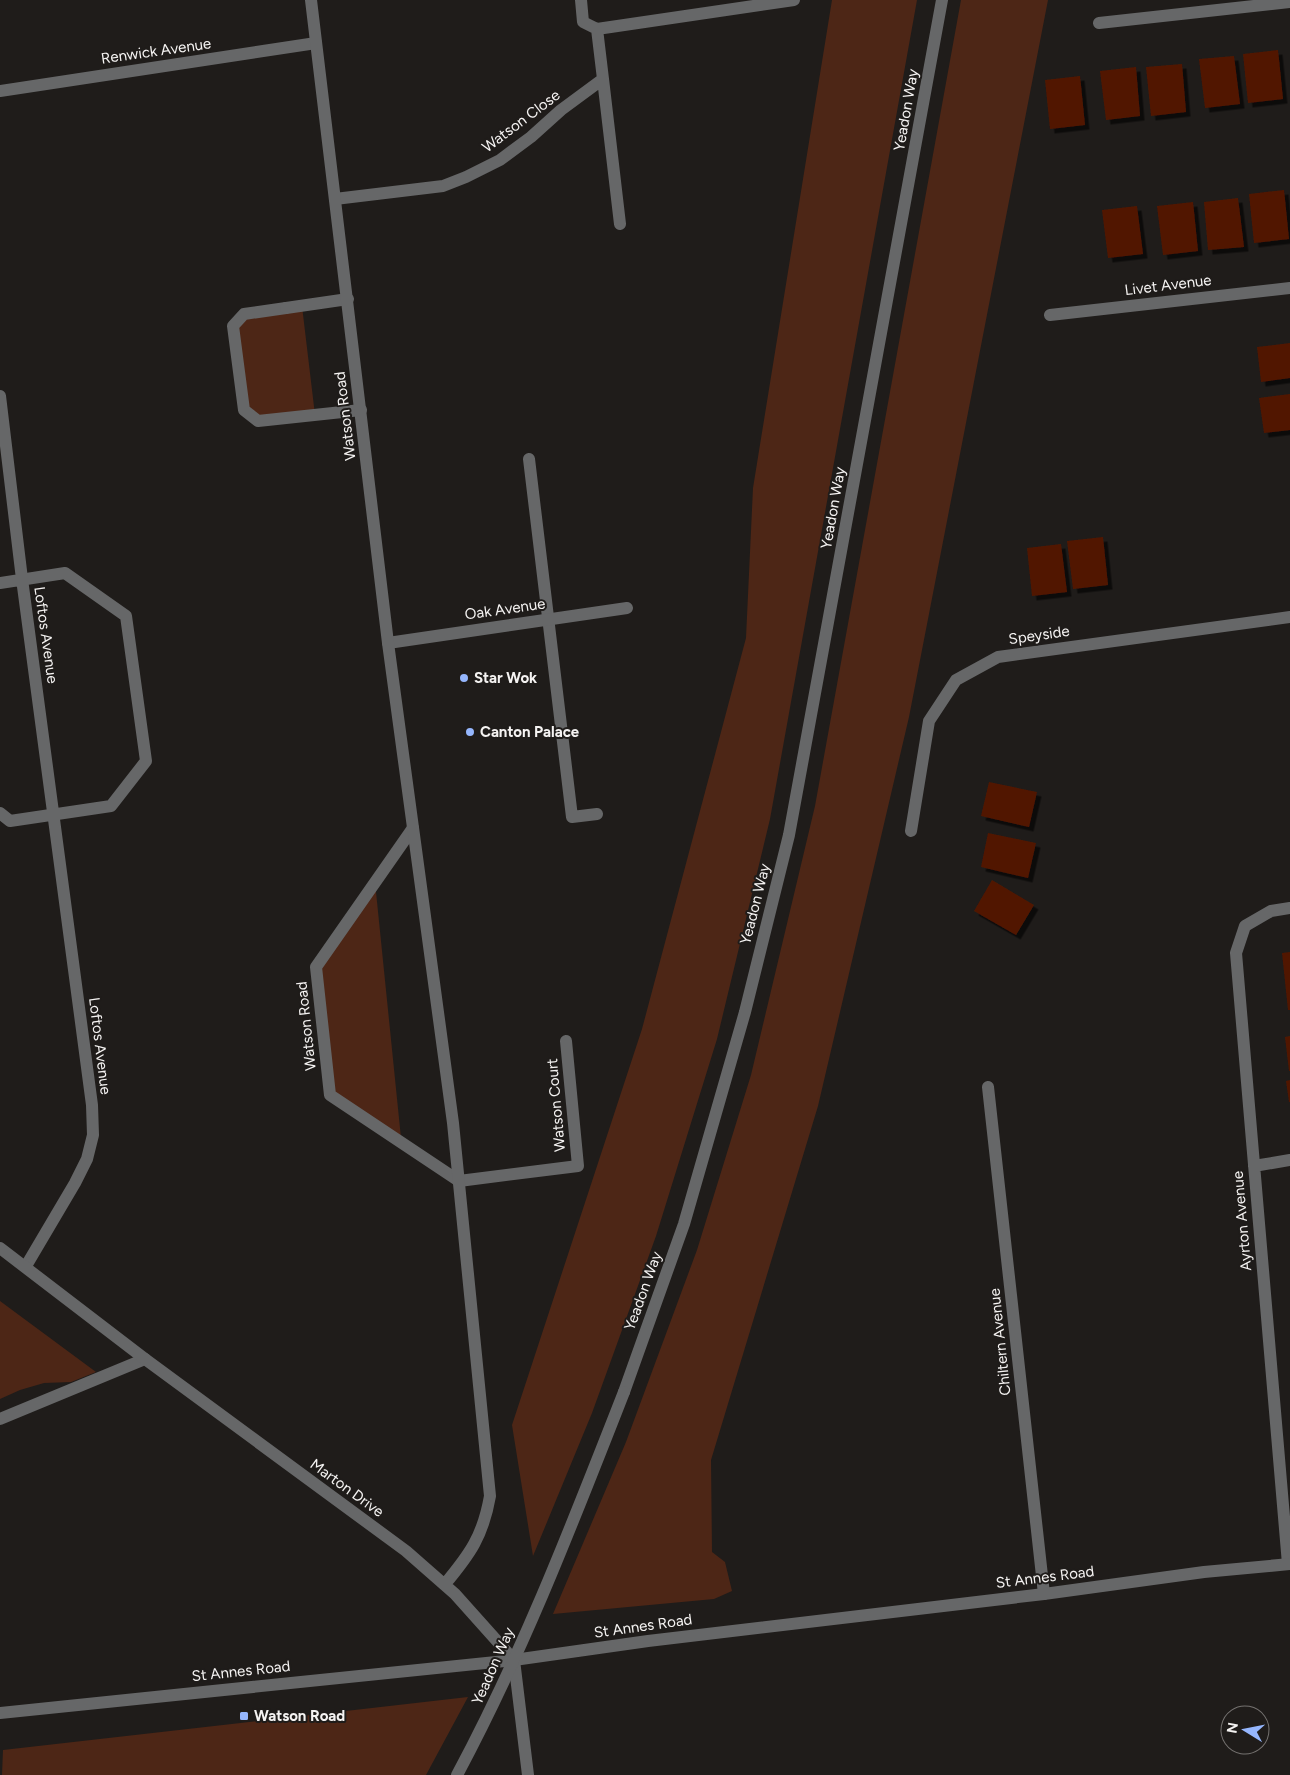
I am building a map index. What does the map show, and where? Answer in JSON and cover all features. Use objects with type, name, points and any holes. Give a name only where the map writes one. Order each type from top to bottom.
[{"type":"street","name":"Watson Road","points":[[311,0],[388,643],[459,1181],[490,1496],[486,1519],[478,1538],[468,1557],[445,1584]]},
{"type":"street","points":[[581,0],[583,22],[597,29],[794,0]]},
{"type":"street","name":"Yeadon Way","points":[[457,1775],[486,1722],[550,1580],[624,1392],[684,1224],[745,1012],[789,835],[942,0]]},
{"type":"street","points":[[1100,23],[1290,2]]},
{"type":"street","points":[[597,29],[620,224]]},
{"type":"street","name":"Renwick Avenue","points":[[0,91],[316,44]]},
{"type":"street","name":"Watson Close","points":[[336,199],[443,186],[466,177],[500,160],[532,137],[562,110],[604,79]]},
{"type":"street","name":"Livet Avenue","points":[[1050,315],[1290,288]]},
{"type":"street","name":"Watson Road","points":[[348,299],[244,314],[233,326],[244,410],[258,421],[361,410]]},
{"type":"street","name":"Loftos Avenue","points":[[0,396],[22,579],[92,1105],[93,1135],[87,1159],[75,1183],[26,1266]]},
{"type":"street","points":[[529,459],[572,817],[597,814]]},
{"type":"street","name":"Loftos Avenue","points":[[0,584],[65,573],[126,616],[146,761],[111,806],[10,821],[0,813]]},
{"type":"street","name":"Oak Avenue","points":[[388,643],[627,608]]},
{"type":"street","name":"Speyside","points":[[911,831],[929,721],[956,680],[998,657],[1290,617]]},
{"type":"street","name":"Watson Road","points":[[413,828],[316,967],[330,1095],[459,1181]]},
{"type":"street","name":"Ayrton Avenue","points":[[1289,1564],[1236,953],[1244,926],[1271,910],[1290,908]]},
{"type":"street","name":"Watson Court","points":[[459,1181],[578,1166],[566,1041]]},
{"type":"street","name":"Chiltern Avenue","points":[[988,1087],[1044,1594]]},
{"type":"street","points":[[1254,1166],[1290,1160]]},
{"type":"street","name":"Marton Drive","points":[[0,1248],[26,1266],[145,1359],[406,1551],[445,1584],[514,1660]]},
{"type":"street","points":[[0,1419],[145,1359]]},
{"type":"street","name":"St Annes Road","points":[[0,1713],[514,1660],[667,1639],[1044,1594],[1204,1572],[1289,1564]]},
{"type":"street","points":[[514,1660],[528,1775]]},
{"type":"shaded area","points":[[832,0],[917,0],[770,819],[717,1039],[656,1236],[592,1413],[533,1556],[512,1425],[642,1029],[746,638],[753,488]]},
{"type":"shaded area","points":[[961,0],[1048,0],[909,717],[818,1106],[711,1460],[712,1552],[725,1562],[732,1591],[714,1599],[553,1614],[626,1442],[697,1250],[751,1075],[815,806]]},
{"type":"shaded area","points":[[302,306],[315,415],[258,421],[244,410],[233,326],[244,314]]},
{"type":"shaded area","points":[[375,882],[401,1138],[330,1095],[316,971]]},
{"type":"shaded area","points":[[0,1301],[96,1372],[71,1382],[44,1383],[20,1390],[0,1399]]},
{"type":"shaded area","points":[[468,1697],[426,1775],[2,1775],[3,1750]]},
{"type":"building","points":[[1278,50],[1283,99],[1248,103],[1243,54]]},
{"type":"building","points":[[1234,56],[1240,104],[1205,108],[1199,59]]},
{"type":"building","points":[[1182,64],[1186,112],[1151,116],[1146,67]]},
{"type":"building","points":[[1136,67],[1140,116],[1106,120],[1100,71]]},
{"type":"building","points":[[1080,76],[1085,125],[1050,129],[1045,80]]},
{"type":"building","points":[[1284,190],[1289,239],[1254,243],[1249,194]]},
{"type":"building","points":[[1238,198],[1244,247],[1208,250],[1204,202]]},
{"type":"building","points":[[1193,202],[1198,251],[1163,255],[1157,206]]},
{"type":"building","points":[[1137,206],[1143,254],[1108,258],[1102,210]]},
{"type":"building","points":[[1290,343],[1290,378],[1261,382],[1257,347]]},
{"type":"building","points":[[1290,394],[1290,430],[1264,433],[1259,398]]},
{"type":"building","points":[[1103,537],[1108,585],[1073,589],[1067,541]]},
{"type":"building","points":[[1061,544],[1067,592],[1032,596],[1027,548]]},
{"type":"building","points":[[989,782],[1037,792],[1029,827],[981,816]]},
{"type":"building","points":[[988,833],[1036,843],[1028,878],[981,867]]},
{"type":"building","points":[[992,880],[1034,905],[1016,935],[974,911]]},
{"type":"building","points":[[1290,952],[1290,1010],[1288,1010],[1282,953]]},
{"type":"building","points":[[1290,1036],[1290,1071],[1289,1071],[1285,1037]]},
{"type":"building","points":[[1290,1080],[1290,1102],[1289,1102],[1286,1081]]},
{"type":"place","name":"Star Wok","points":[[464,678]]},
{"type":"place","name":"Canton Palace","points":[[470,732]]},
{"type":"place","name":"Watson Road","points":[[244,1716]]}]
